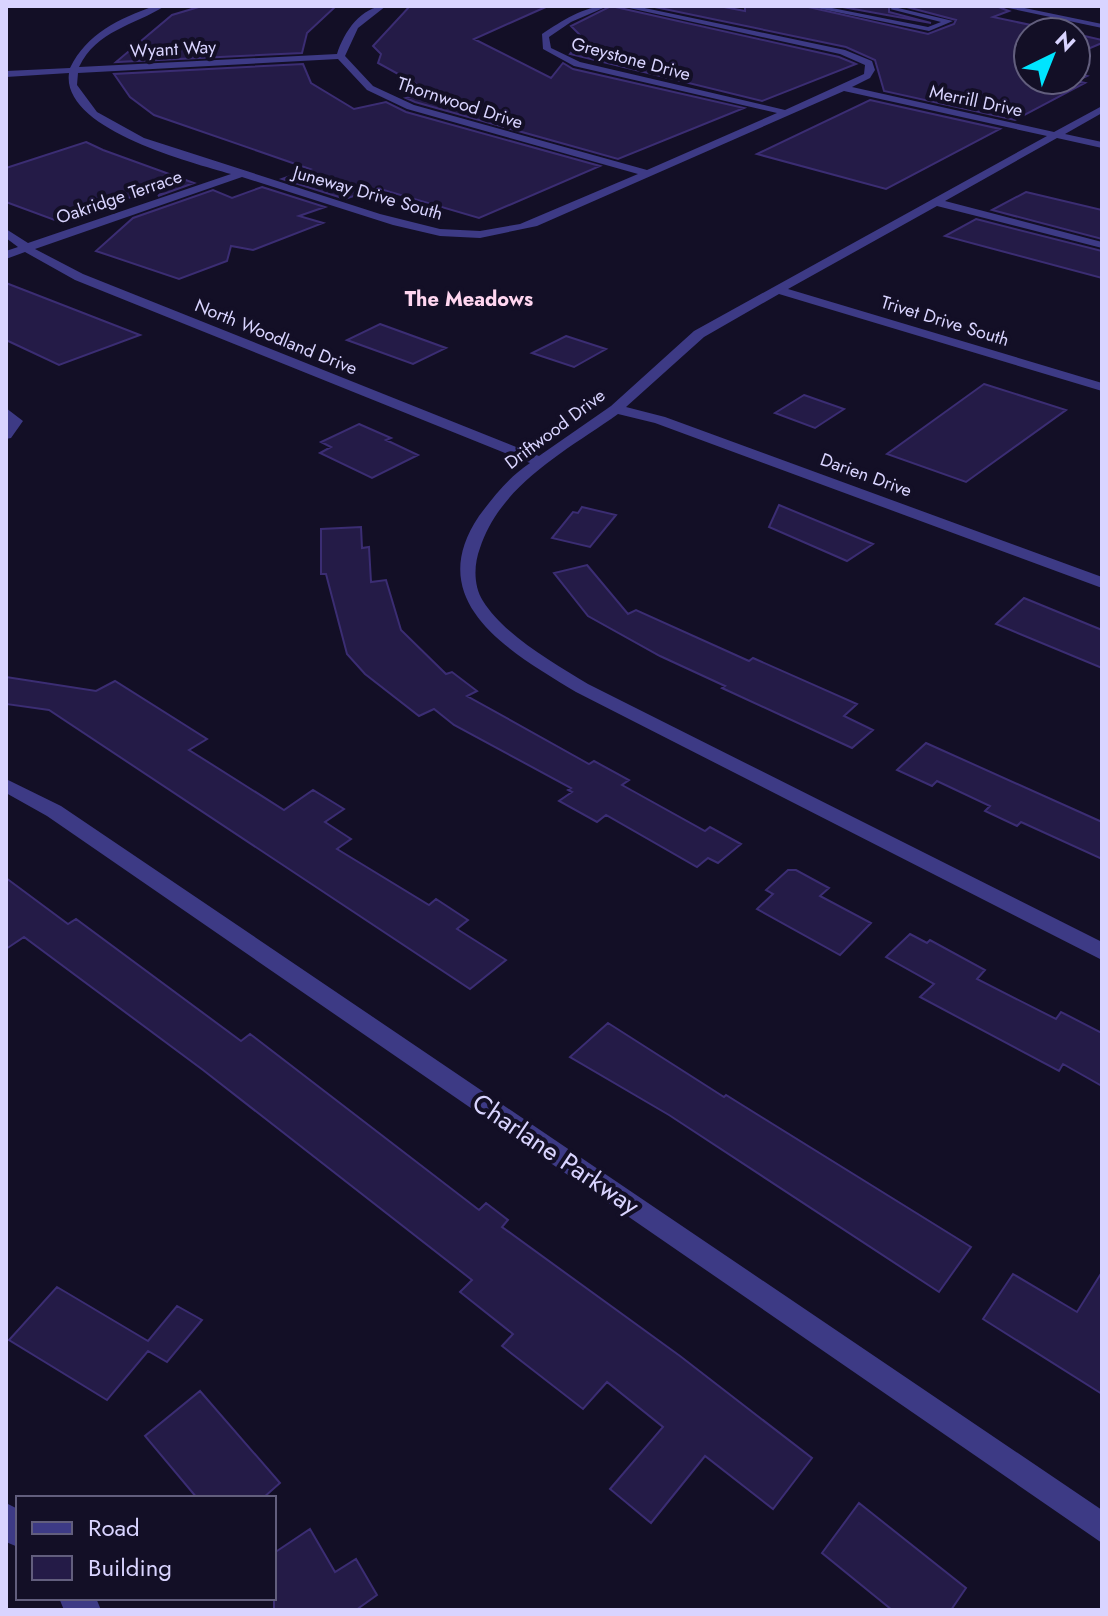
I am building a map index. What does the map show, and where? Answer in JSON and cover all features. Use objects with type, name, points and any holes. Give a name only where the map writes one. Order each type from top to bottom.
[{"type":"street","points":[[72,70],[77,58],[103,33],[161,6]]},
{"type":"street","points":[[341,56],[346,36],[354,24],[382,6]]},
{"type":"street","name":"Greystone Drive","points":[[604,6],[554,27],[545,36],[547,49],[577,64],[787,113]]},
{"type":"street","name":"Juneway Drive South","points":[[72,70],[72,85],[83,104],[97,117],[149,142],[411,225],[462,235],[508,232],[533,224],[867,76],[869,63],[808,44],[624,6]]},
{"type":"street","points":[[1003,6],[1102,26]]},
{"type":"street","name":"Wyant Way","points":[[6,74],[341,56]]},
{"type":"street","name":"Thornwood Drive","points":[[341,56],[361,82],[409,107],[650,174]]},
{"type":"street","name":"Merrill Drive","points":[[843,88],[1102,145]]},
{"type":"street","name":"Driftwood Drive","points":[[1102,109],[699,334],[616,409],[541,462],[501,496],[478,530],[466,565],[472,598],[485,616],[536,660],[582,688],[1102,952]]},
{"type":"street","name":"Oakridge Terrace","points":[[6,255],[243,173]]},
{"type":"street","points":[[935,202],[1102,245]]},
{"type":"street","name":"North Woodland Drive","points":[[6,232],[27,248],[79,277],[541,462]]},
{"type":"street","name":"Trivet Drive South","points":[[777,290],[1102,387]]},
{"type":"street","name":"Darien Drive","points":[[616,409],[660,420],[1102,583]]},
{"type":"street","points":[[6,412],[16,421],[6,435]]},
{"type":"street","name":"Charlane Parkway","points":[[6,785],[54,811],[1102,1528]]},
{"type":"lane","points":[[811,6],[871,18],[929,29],[949,21],[898,8],[871,18]]},
{"type":"building","points":[[202,6],[336,6],[307,33],[302,53],[116,62],[172,15]]},
{"type":"building","points":[[410,6],[548,6],[474,39],[551,78],[563,63],[573,69],[744,108],[618,159],[415,102],[406,98],[431,92],[378,63],[381,54],[373,46]]},
{"type":"building","points":[[611,6],[839,57],[856,64],[762,101],[570,54],[583,38],[571,26]]},
{"type":"building","points":[[650,6],[719,6],[745,11],[745,6],[804,6],[928,34],[954,24],[956,20],[903,6],[996,6],[1009,11],[993,17],[1012,21],[1012,96],[1060,96],[1015,120],[884,91],[875,60],[846,47]]},
{"type":"building","points":[[837,6],[889,6],[889,12],[931,23]]},
{"type":"building","points":[[1092,38],[1102,40],[1102,43],[1092,47]]},
{"type":"building","points":[[303,64],[311,83],[354,109],[386,102],[406,112],[600,166],[479,218],[377,188],[345,199],[282,179],[310,169],[154,115],[130,97],[114,74]]},
{"type":"building","points":[[870,100],[1000,129],[886,189],[757,154]]},
{"type":"building","points":[[86,142],[194,183],[158,196],[174,182],[60,222],[6,202],[6,168]]},
{"type":"building","points":[[262,187],[325,207],[299,216],[323,223],[253,250],[231,246],[227,261],[179,279],[96,251],[133,218],[213,190],[232,198]]},
{"type":"building","points":[[1026,192],[1102,210],[1102,239],[992,210]]},
{"type":"building","points":[[976,219],[1102,251],[1102,278],[945,236]]},
{"type":"building","points":[[6,283],[140,335],[59,365],[6,340]]},
{"type":"building","points":[[380,324],[446,348],[413,364],[347,340]]},
{"type":"building","points":[[566,336],[606,349],[574,367],[532,353]]},
{"type":"building","points":[[984,384],[1066,410],[966,482],[887,454]]},
{"type":"building","points":[[804,395],[844,409],[815,428],[775,413]]},
{"type":"building","points":[[359,424],[391,438],[386,440],[418,455],[372,478],[320,453],[331,447],[321,442]]},
{"type":"building","points":[[779,505],[873,544],[847,561],[769,527]]},
{"type":"building","points":[[582,507],[616,515],[590,547],[552,538],[573,512],[578,513]]},
{"type":"building","points":[[361,527],[362,548],[369,547],[371,582],[386,580],[401,630],[446,674],[452,672],[477,691],[467,696],[589,764],[594,761],[629,780],[622,785],[705,831],[710,827],[741,844],[718,863],[708,858],[697,867],[606,815],[597,822],[559,801],[572,792],[568,790],[571,788],[454,725],[434,709],[419,716],[365,674],[347,654],[326,574],[321,574],[321,529]]},
{"type":"building","points":[[587,565],[628,614],[636,610],[749,661],[753,658],[857,704],[844,716],[873,730],[852,748],[722,688],[725,686],[660,656],[588,616],[554,573]]},
{"type":"building","points":[[1024,598],[1102,630],[1102,668],[996,624]]},
{"type":"building","points":[[6,677],[96,691],[115,681],[207,739],[189,750],[284,810],[313,790],[344,809],[325,822],[351,839],[337,849],[429,905],[436,899],[468,920],[457,929],[506,960],[470,989],[49,710],[6,704]]},
{"type":"building","points":[[926,743],[1102,822],[1102,859],[1021,822],[1017,826],[985,811],[990,806],[937,781],[932,786],[897,770]]},
{"type":"building","points":[[788,870],[796,870],[829,888],[820,896],[871,923],[840,955],[757,909],[773,894],[766,890]]},
{"type":"building","points":[[6,878],[68,924],[76,919],[241,1041],[250,1034],[479,1210],[486,1203],[508,1220],[502,1227],[680,1356],[812,1458],[773,1509],[705,1456],[651,1523],[610,1489],[663,1427],[607,1382],[583,1409],[502,1346],[513,1334],[460,1292],[472,1280],[203,1070],[24,937],[6,949]]},
{"type":"building","points":[[910,934],[927,943],[930,940],[985,970],[977,979],[1056,1019],[1061,1012],[1102,1033],[1102,1086],[1063,1064],[1059,1071],[920,997],[934,984],[886,957]]},
{"type":"building","points":[[608,1023],[971,1247],[939,1292],[669,1115],[570,1057]]},
{"type":"building","points":[[1102,1272],[1102,1394],[983,1319],[1013,1274],[1077,1312]]},
{"type":"building","points":[[57,1287],[148,1341],[177,1306],[202,1320],[167,1362],[148,1351],[107,1400],[9,1340]]},
{"type":"building","points":[[200,1391],[280,1483],[265,1496],[195,1496],[145,1436]]},
{"type":"building","points":[[859,1503],[966,1588],[951,1610],[892,1610],[822,1553]]},
{"type":"building","points":[[310,1529],[335,1572],[356,1559],[377,1595],[356,1610],[274,1610],[276,1552]]},
{"type":"district","name":"The Meadows","points":[[469,299]]}]
